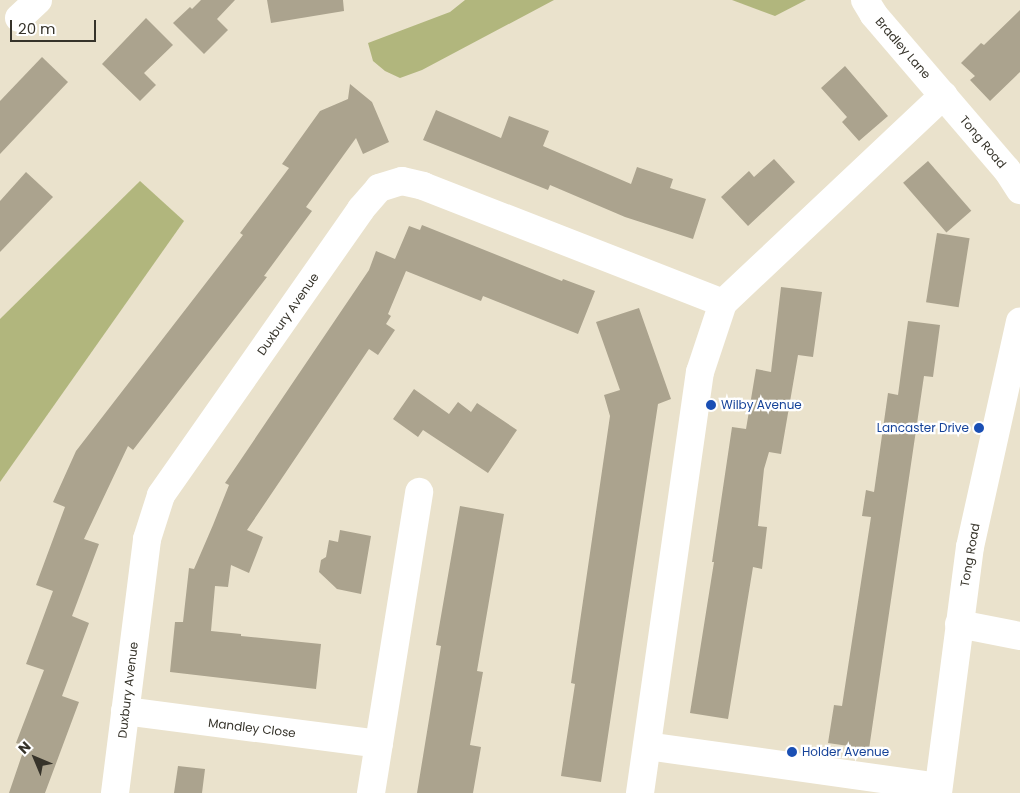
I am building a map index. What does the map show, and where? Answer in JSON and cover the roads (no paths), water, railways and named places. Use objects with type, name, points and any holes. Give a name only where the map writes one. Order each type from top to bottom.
[{"type":"street","name":"Bradley Lane","points":[[864,0],[874,15],[944,95]]},
{"type":"street","name":"Tong Road","points":[[944,95],[1007,170],[1020,190]]},
{"type":"street","points":[[640,793],[700,372],[723,303],[944,95]]},
{"type":"street","name":"Duxbury Avenue","points":[[115,793],[147,539],[162,495],[370,196],[379,188],[402,181],[423,186],[723,303]]},
{"type":"street","name":"Tong Road","points":[[938,790],[970,548],[1020,321]]},
{"type":"street","points":[[371,793],[419,492]]},
{"type":"street","points":[[959,624],[1020,636]]},
{"type":"street","name":"Mandley Close","points":[[125,711],[379,744]]},
{"type":"street","points":[[646,746],[938,790]]},
{"type":"place","name":"Wilby Avenue","points":[[711,405]]},
{"type":"place","name":"Lancaster Drive","points":[[979,428]]},
{"type":"place","name":"Holder Avenue","points":[[792,752]]}]
